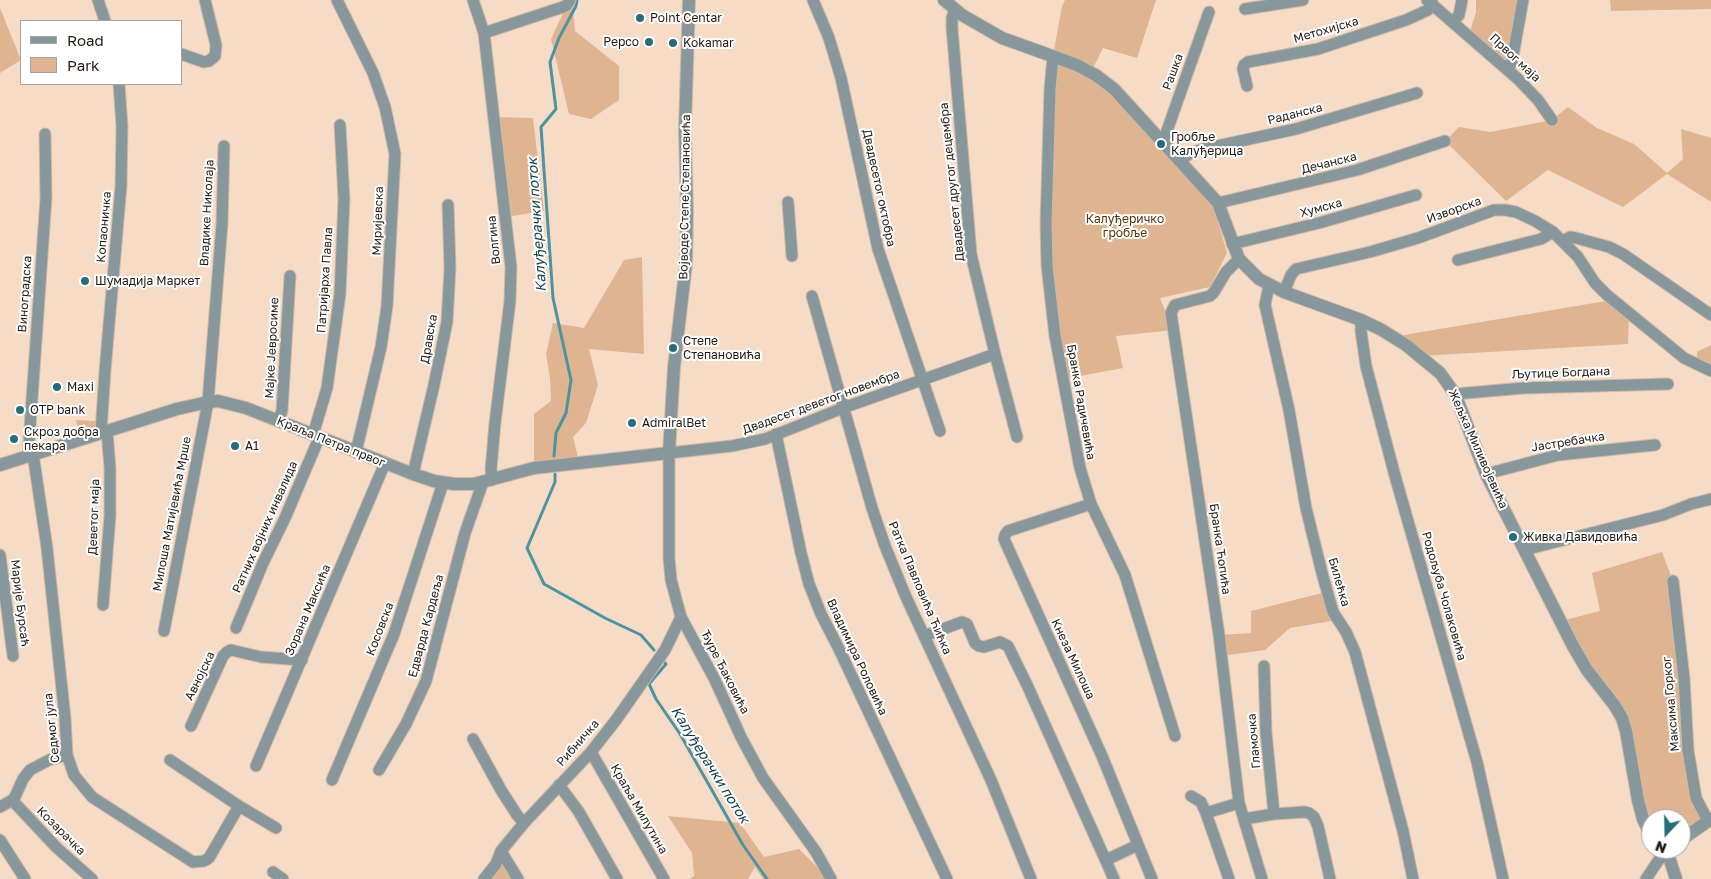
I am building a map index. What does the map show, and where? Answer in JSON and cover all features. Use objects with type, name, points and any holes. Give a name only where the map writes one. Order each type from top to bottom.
[{"type":"street","points":[[98,0],[105,20]]},
{"type":"street","points":[[182,54],[204,62],[209,61],[215,56],[216,45],[205,0]]},
{"type":"street","name":"Миријевска","points":[[337,0],[373,73],[385,106],[395,154],[387,306],[381,347],[356,452]]},
{"type":"street","name":"Волгина","points":[[473,0],[484,33],[492,117],[506,217],[511,280],[509,320],[495,423],[491,470],[488,481]]},
{"type":"street","points":[[484,33],[563,7],[570,0]]},
{"type":"street","name":"Војводе Степе Степановића","points":[[669,453],[674,367],[686,264],[685,129],[689,0]]},
{"type":"street","name":"Двадесетог октобра","points":[[813,0],[829,38],[841,78],[878,250],[922,381]]},
{"type":"street","name":"Жељка Миливојевића","points":[[944,0],[955,10],[1002,38],[1077,65],[1106,82],[1123,98],[1218,203],[1239,259],[1251,272],[1269,285],[1284,292],[1361,320],[1380,329],[1426,360],[1440,373],[1455,394],[1486,474],[1573,646],[1587,670],[1622,718],[1641,811]]},
{"type":"street","points":[[1245,9],[1303,0]]},
{"type":"street","points":[[1454,22],[1459,15],[1462,0]]},
{"type":"street","points":[[1508,70],[1511,65],[1516,42],[1523,0]]},
{"type":"street","name":"Првог маја","points":[[1430,2],[1529,89],[1552,120]]},
{"type":"street","name":"Метохијска","points":[[1247,86],[1243,68],[1248,62],[1318,49],[1406,20],[1428,10],[1430,2]]},
{"type":"street","name":"Двадесет другог децембра","points":[[955,10],[952,18],[952,28],[968,230],[995,354],[1017,437]]},
{"type":"street","name":"Рашка","points":[[1163,142],[1209,12]]},
{"type":"street","name":"Бранка Радичевића","points":[[1053,56],[1049,97],[1046,222],[1047,266],[1055,336],[1080,468],[1091,504],[1124,575],[1174,736]]},
{"type":"street","name":"Копаоничка","points":[[104,431],[105,371],[121,186],[122,126],[119,85]]},
{"type":"street","name":"Раданска","points":[[1179,161],[1191,153],[1203,149],[1296,129],[1417,93]]},
{"type":"street","name":"Патријарха Павла","points":[[316,437],[318,420],[328,380],[340,285],[344,198],[340,125]]},
{"type":"street","name":"Виноградска","points":[[30,455],[46,198],[45,134]]},
{"type":"street","name":"Дечанска","points":[[1218,203],[1357,170],[1445,141]]},
{"type":"street","name":"Владике Николаја","points":[[208,402],[222,224],[224,146]]},
{"type":"street","name":"Хумска","points":[[1232,244],[1319,223],[1416,195]]},
{"type":"street","points":[[788,202],[792,256]]},
{"type":"street","name":"Дравска","points":[[412,474],[447,322],[450,268],[448,205]]},
{"type":"street","name":"Изворска","points":[[1284,292],[1291,275],[1296,269],[1370,252],[1418,238],[1494,210],[1516,212],[1536,221],[1553,232],[1578,257],[1595,283],[1607,296],[1684,358],[1711,371]]},
{"type":"street","points":[[1458,260],[1541,239],[1553,232]]},
{"type":"street","points":[[1562,241],[1570,237],[1609,247],[1711,315]]},
{"type":"street","name":"Бранка Ћопића","points":[[1239,259],[1226,272],[1210,296],[1175,304],[1171,313],[1219,635],[1239,803],[1262,879]]},
{"type":"street","name":"Мајке Јевросиме","points":[[278,421],[282,411],[290,276]]},
{"type":"street","name":"Билећка","points":[[1269,285],[1266,305],[1289,410],[1306,508],[1333,612],[1346,632],[1355,652],[1403,831],[1413,879]]},
{"type":"street","name":"Ратка Павловића Ћићка","points":[[812,296],[872,508],[885,546],[924,636],[991,780],[1031,879]]},
{"type":"street","name":"Родољуба Чолаковића","points":[[1361,320],[1366,366],[1400,495],[1477,762],[1503,879]]},
{"type":"street","name":"Двадесет деветог новембра","points":[[669,453],[744,444],[995,354]]},
{"type":"street","points":[[922,381],[940,431]]},
{"type":"street","name":"Љутице Богдана","points":[[1455,394],[1524,388],[1668,384]]},
{"type":"street","name":"Краља Петра првог","points":[[0,465],[104,431],[208,402],[218,401],[232,404],[278,421],[412,474],[443,483],[464,485],[488,481],[515,472],[539,467],[669,453]]},
{"type":"street","name":"Милоша Матијевића Мрше","points":[[164,631],[208,402]]},
{"type":"street","name":"Деветог маја","points":[[103,605],[110,516],[110,468],[104,431]]},
{"type":"street","name":"Владимира Роловића","points":[[776,434],[809,584],[821,614],[947,879]]},
{"type":"street","name":"Ратних војних инвалида","points":[[236,628],[285,518],[316,437]]},
{"type":"street","name":"Јастребачка","points":[[1486,474],[1558,455],[1655,445]]},
{"type":"street","name":"Ђуре Ђаковића","points":[[669,453],[671,580],[681,617],[716,680],[741,737],[763,778],[816,852],[831,879]]},
{"type":"street","name":"Седмог јула","points":[[30,455],[48,548],[67,755],[74,775],[92,797],[193,862],[204,861],[209,858],[239,806]]},
{"type":"street","name":"Зорана Максића","points":[[256,766],[385,464]]},
{"type":"street","name":"Едварда Кардеља","points":[[379,770],[406,724],[426,681],[465,533],[488,481]]},
{"type":"street","name":"Косовска","points":[[332,780],[394,634],[443,483]]},
{"type":"street","points":[[1524,550],[1663,515],[1691,504],[1711,499]]},
{"type":"street","name":"Кнеза Милоша","points":[[1091,504],[1008,531],[1004,539],[1102,756],[1152,879]]},
{"type":"street","name":"Марије Бурсаћ","points":[[0,555],[13,656]]},
{"type":"street","name":"Максима Горког","points":[[1673,581],[1684,678],[1691,768],[1696,798],[1709,820]]},
{"type":"street","name":"Рибничка","points":[[484,879],[496,864],[502,851],[524,823],[591,752],[622,712],[665,650],[681,617]]},
{"type":"street","points":[[924,636],[959,622],[965,622],[979,646],[984,647],[1000,642],[1006,644],[1028,687],[1114,879]]},
{"type":"street","name":"Авнојска","points":[[191,726],[223,656],[227,652],[231,650],[261,657],[302,660]]},
{"type":"street","name":"Гламочка","points":[[1264,666],[1266,732],[1274,814]]},
{"type":"street","points":[[473,738],[501,790],[524,823]]},
{"type":"street","name":"Краља Милутина","points":[[591,752],[664,879]]},
{"type":"street","points":[[0,807],[16,796],[23,778],[30,770],[49,760],[67,755]]},
{"type":"street","points":[[170,760],[276,828]]},
{"type":"street","points":[[559,785],[579,812],[617,879]]},
{"type":"street","points":[[1191,796],[1200,802],[1206,813],[1228,879]]},
{"type":"street","name":"Козарачка","points":[[12,800],[56,847],[92,879]]},
{"type":"street","points":[[1206,813],[1239,803]]},
{"type":"street","points":[[1244,819],[1304,812],[1314,817],[1318,826],[1330,879]]},
{"type":"street","points":[[1691,833],[1709,820]]},
{"type":"street","points":[[0,840],[25,879]]},
{"type":"street","points":[[1106,860],[1138,845]]},
{"type":"street","points":[[502,851],[518,879]]},
{"type":"street","points":[[1646,879],[1659,859]]},
{"type":"street","points":[[1670,859],[1676,879]]},
{"type":"green space","points":[[572,0],[575,31],[619,66],[619,100],[591,119],[569,114],[551,39],[567,5]]},
{"type":"green space","points":[[1065,0],[1156,0],[1137,58],[1103,48],[1091,72],[1053,56],[1062,6]]},
{"type":"green space","points":[[1476,0],[1523,0],[1508,70],[1469,35],[1476,12]]},
{"type":"green space","points":[[1610,0],[1711,0],[1711,9],[1611,11]]},
{"type":"green space","points":[[0,8],[20,61],[0,73]]},
{"type":"green space","name":"Калуђеричко гробље","points":[[1055,64],[1085,73],[1117,96],[1214,208],[1227,253],[1210,287],[1160,298],[1173,330],[1116,336],[1123,368],[1064,379],[1049,289]]},
{"type":"green space","points":[[1568,107],[1597,128],[1634,144],[1667,173],[1683,159],[1681,129],[1711,138],[1711,202],[1667,174],[1623,207],[1548,170],[1506,201],[1445,141],[1459,127],[1490,132],[1552,120]]},
{"type":"green space","points":[[493,117],[533,118],[544,211],[506,217]]},
{"type":"green space","points":[[642,257],[644,354],[589,349],[598,385],[586,423],[573,437],[579,462],[534,468],[534,414],[551,401],[546,354],[553,323],[584,328],[624,260]]},
{"type":"green space","points":[[1612,300],[1629,314],[1628,344],[1420,356],[1392,337]]},
{"type":"green space","points":[[1711,345],[1711,371],[1697,365],[1697,352]]},
{"type":"green space","points":[[76,420],[96,421],[96,428],[79,433]]},
{"type":"green space","points":[[1662,552],[1673,581],[1693,786],[1708,821],[1691,834],[1691,809],[1645,809],[1627,731],[1561,621],[1600,611],[1592,573]]},
{"type":"green space","points":[[1326,592],[1337,620],[1290,628],[1265,650],[1221,656],[1219,635],[1251,633],[1251,611]]},
{"type":"green space","points":[[668,816],[740,823],[764,857],[799,849],[829,879],[763,879],[755,867],[748,879],[689,879],[694,876],[692,853]]},
{"type":"green space","points":[[501,851],[518,879],[484,879]]},
{"type":"waterway","name":"Калуђерачки поток","points":[[554,456],[556,433],[566,413],[571,380],[553,298],[541,127],[556,109],[550,62],[577,0]]},
{"type":"waterway","name":"Калуђерачки поток","points":[[555,474],[555,482],[527,548],[544,584],[605,618],[641,635],[654,650]]},
{"type":"waterway","name":"Калуђерачки поток","points":[[664,662],[666,664],[649,684],[656,699],[680,734],[743,845],[767,879]]},
{"type":"place","name":"Point Centar","points":[[640,18]]},
{"type":"place","name":"Pepco","points":[[649,42]]},
{"type":"place","name":"Kokamar","points":[[673,43]]},
{"type":"place","name":"Гробље Калуђерица","points":[[1161,144]]},
{"type":"place","name":"Шумадија Маркет","points":[[85,281]]},
{"type":"place","name":"Степе Степановића","points":[[673,348]]},
{"type":"place","name":"Maxi","points":[[57,387]]},
{"type":"place","name":"OTP bank","points":[[20,410]]},
{"type":"place","name":"AdmiralBet","points":[[632,423]]},
{"type":"place","name":"Скроз добра пекара","points":[[14,439]]},
{"type":"place","name":"A1","points":[[235,446]]},
{"type":"place","name":"Живка Давидовића","points":[[1513,537]]}]
